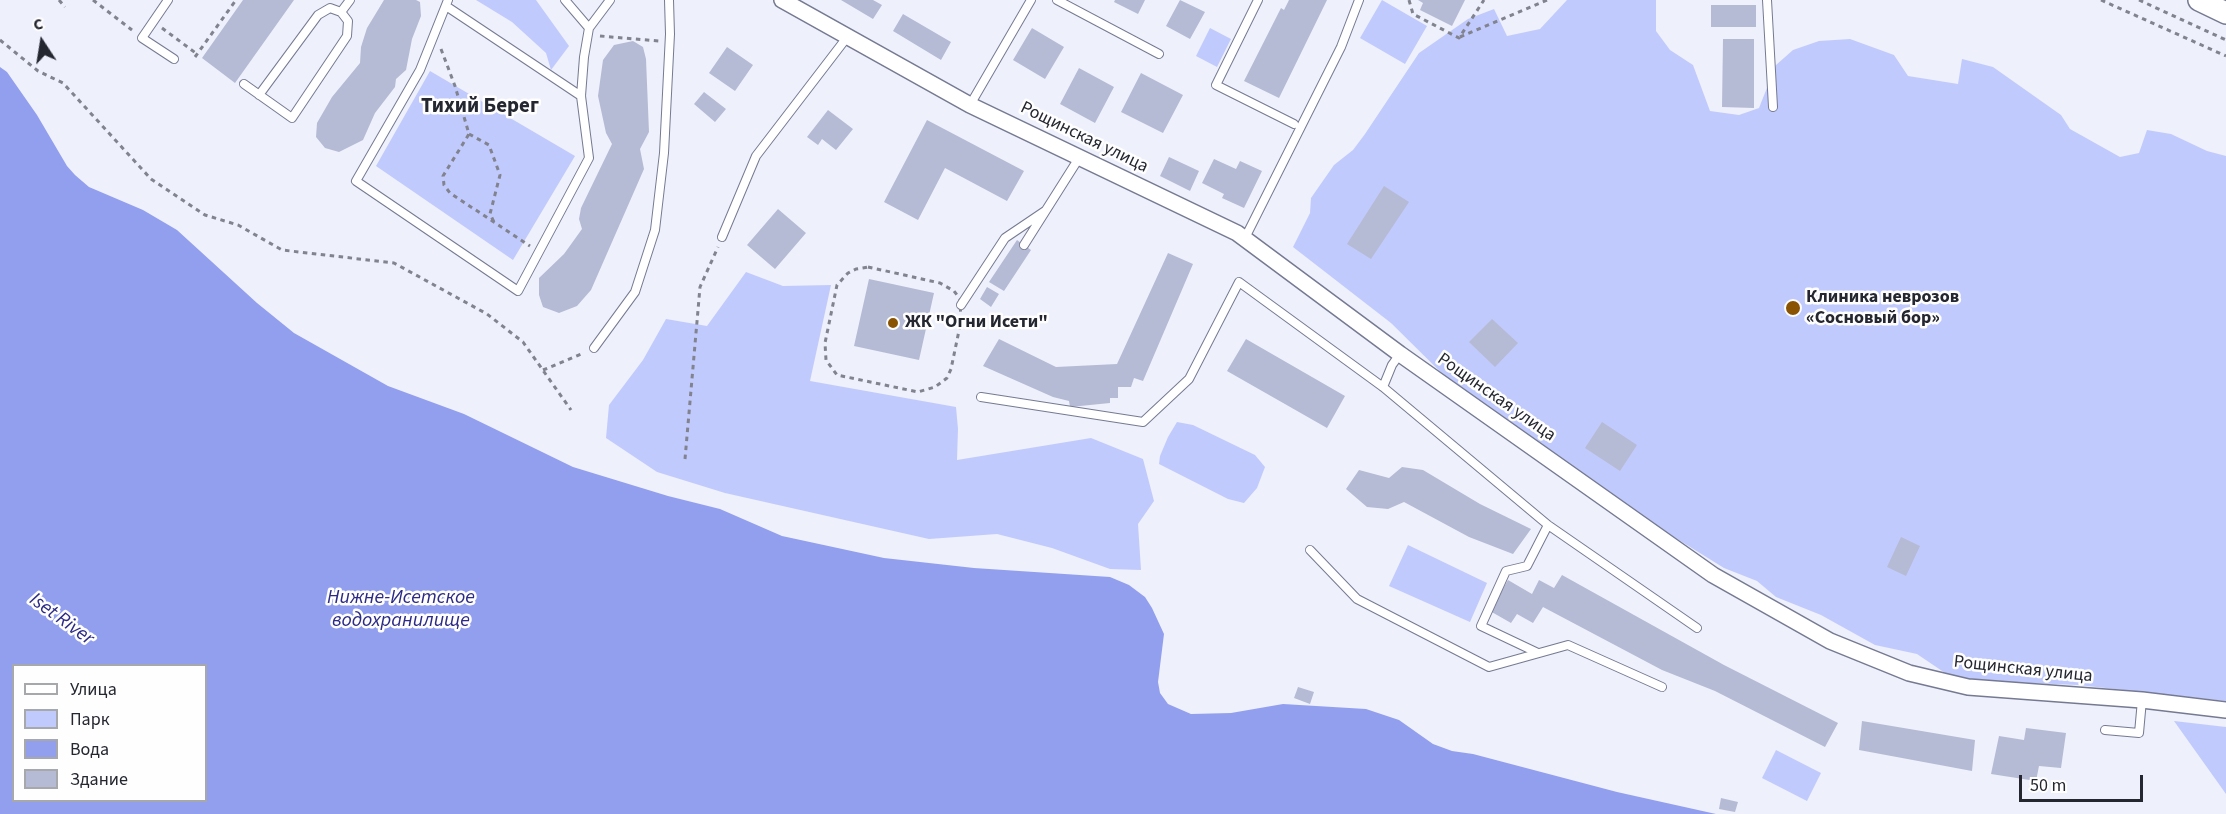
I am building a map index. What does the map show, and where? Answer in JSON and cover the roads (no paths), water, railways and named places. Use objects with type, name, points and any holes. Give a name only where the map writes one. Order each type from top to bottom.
[{"type":"street","name":"Рощинская улица","points":[[782,0],[970,105],[1245,238],[1400,354],[1713,575],[1830,641],[1909,673],[1968,687],[2142,700],[2226,710]]},
{"type":"street","points":[[2199,0],[2226,13]]},
{"type":"lane","points":[[168,0],[142,38],[174,60]]},
{"type":"lane","points":[[340,12],[350,0]]},
{"type":"lane","points":[[565,0],[589,31]]},
{"type":"lane","points":[[581,96],[447,3],[420,70],[356,181],[518,291],[589,158],[581,96],[584,57],[589,31],[610,0]]},
{"type":"lane","points":[[594,348],[635,292],[655,230],[664,153],[670,42],[669,0]]},
{"type":"lane","points":[[970,105],[1032,0]]},
{"type":"lane","points":[[1057,0],[1159,54]]},
{"type":"lane","points":[[1258,0],[1216,86],[1294,124]]},
{"type":"lane","points":[[1245,238],[1341,47],[1359,0]]},
{"type":"lane","points":[[1767,0],[1773,107]]},
{"type":"lane","points":[[244,84],[259,95],[292,118],[347,36],[348,21],[340,12],[330,8],[318,15],[259,95]]},
{"type":"lane","points":[[722,237],[756,156],[848,36]]},
{"type":"lane","points":[[1024,245],[1079,158]]},
{"type":"lane","points":[[961,305],[1005,238],[1045,211]]},
{"type":"lane","points":[[981,397],[1143,422],[1189,379],[1239,282],[1383,387],[1548,525],[1697,628]]},
{"type":"lane","points":[[1383,387],[1392,364],[1400,354]]},
{"type":"lane","points":[[1538,653],[1481,626],[1506,571],[1527,566],[1548,525]]},
{"type":"lane","points":[[1311,550],[1357,599],[1489,667],[1568,645],[1662,687]]},
{"type":"lane","points":[[2105,730],[2139,733],[2142,700]]},
{"type":"water","name":"Нижне-Исетское водохранилище","points":[[0,67],[7,72],[37,115],[67,166],[75,175],[89,187],[143,210],[177,230],[257,303],[294,333],[388,386],[464,414],[573,467],[720,509],[782,536],[884,558],[974,568],[1110,577],[1129,585],[1145,597],[1152,608],[1164,634],[1158,682],[1160,693],[1168,704],[1191,714],[1231,713],[1283,704],[1366,709],[1399,720],[1433,744],[1452,751],[1473,754],[1617,792],[1716,814],[0,814]]},
{"type":"place","name":"Клиника неврозов «Сосновый бор»","points":[[1793,308]]},
{"type":"place","name":"ЖК \"Огни Исети\"","points":[[893,323]]},
{"type":"district","name":"Тихий Берег","points":[[480,107]]},
{"type":"water label","name":"Iset River","points":[[61,620]]}]
